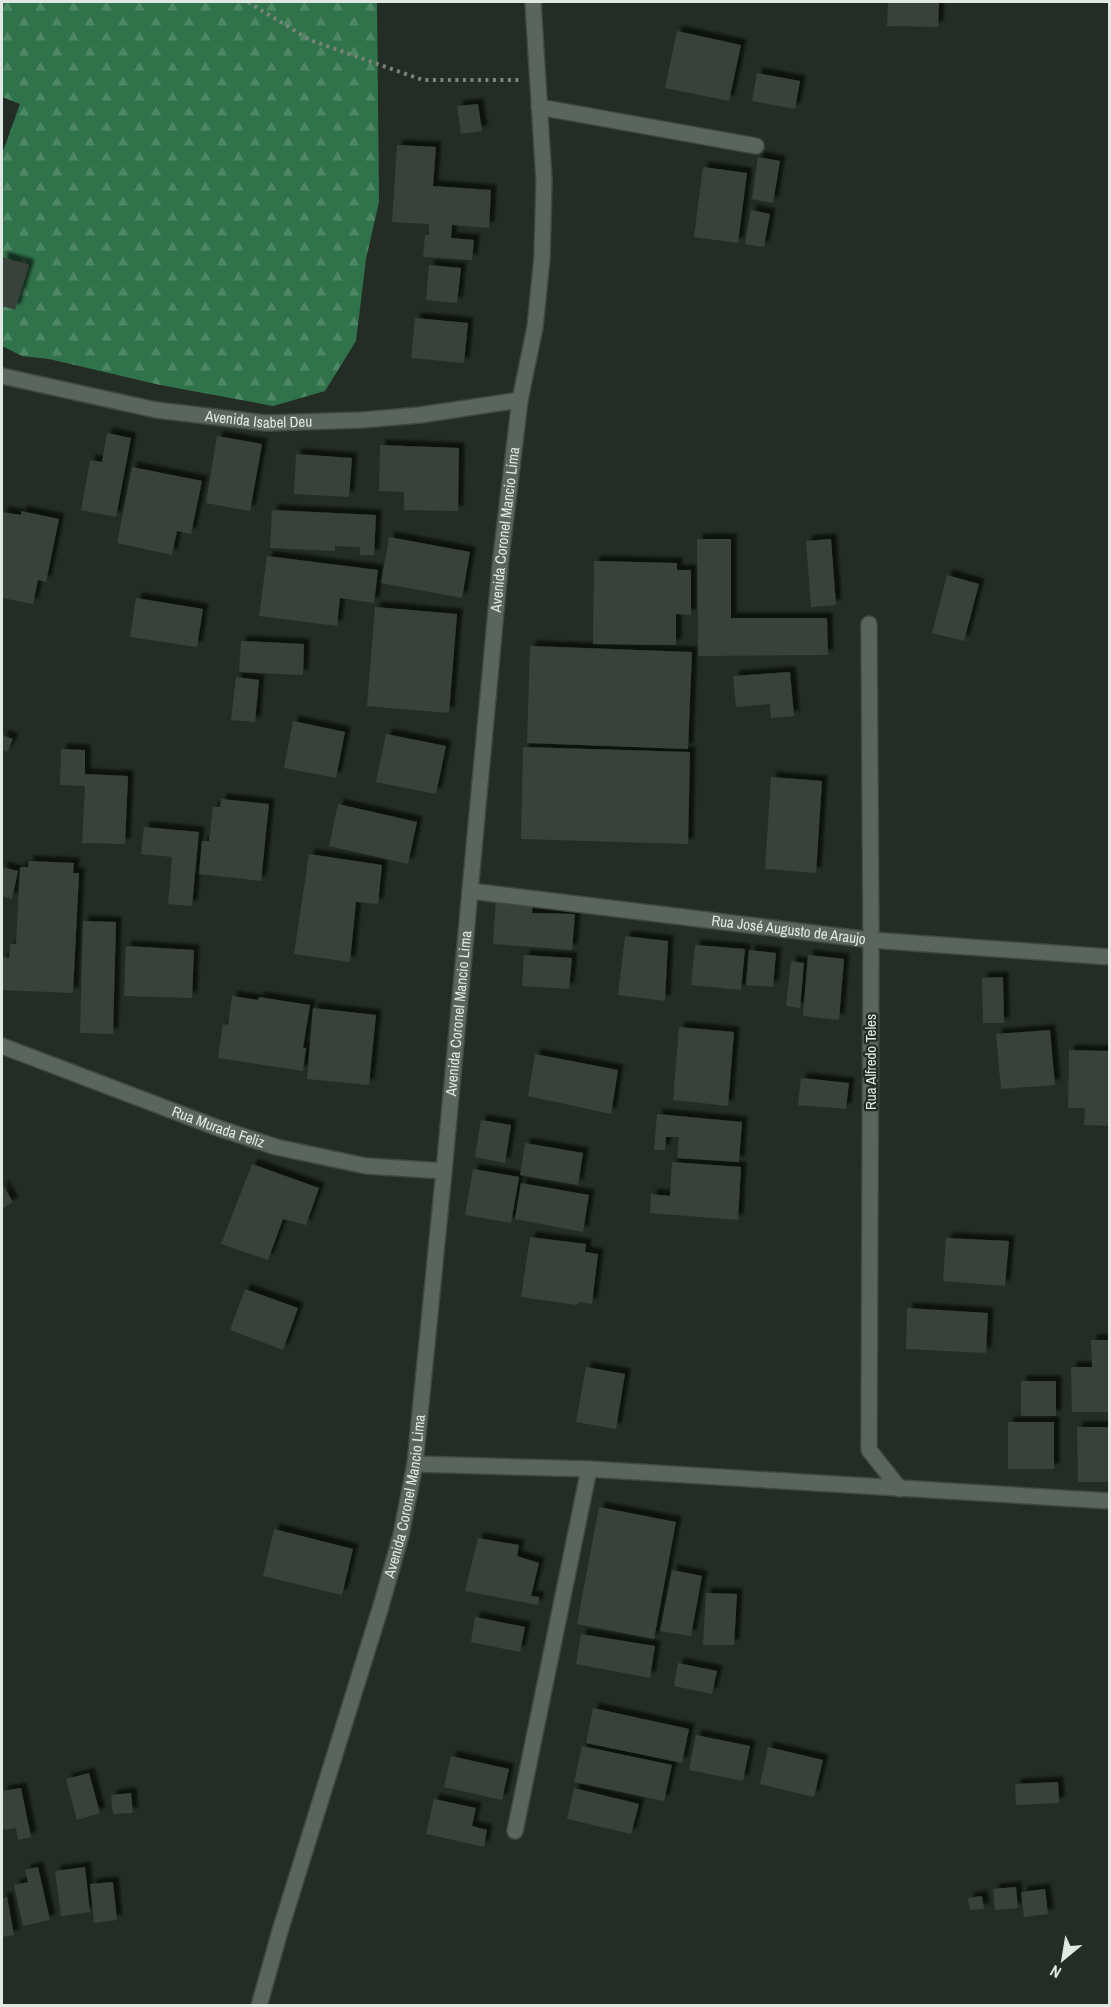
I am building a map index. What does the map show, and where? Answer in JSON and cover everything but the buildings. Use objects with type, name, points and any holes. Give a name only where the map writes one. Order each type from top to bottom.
[{"type":"street","name":"Avenida Coronel Mancio Lima","points":[[259,2006],[381,1606],[401,1535],[415,1464],[501,557],[520,400],[536,327],[542,258],[544,181],[533,2]]},
{"type":"street","points":[[539,107],[756,146]]},
{"type":"street","name":"Avenida Isabel Deu","points":[[2,376],[156,410],[266,423],[420,415],[520,400]]},
{"type":"street","name":"Rua Alfredo Teles","points":[[869,624],[871,940],[869,1450],[900,1489]]},
{"type":"street","name":"Rua José Augusto de Araujo","points":[[470,891],[871,940],[1110,957]]},
{"type":"street","name":"Rua Murada Feliz","points":[[2,1046],[218,1128],[276,1147],[366,1166],[444,1172]]},
{"type":"street","points":[[415,1464],[589,1469],[1110,1501]]},
{"type":"street","points":[[515,1831],[589,1469]]},
{"type":"path","points":[[248,2],[310,40],[423,80],[537,80]]},
{"type":"green space","points":[[2,2],[377,2],[379,202],[366,259],[356,341],[325,391],[273,406],[160,385],[49,359],[22,356],[2,346],[2,154],[20,104],[2,97]]}]
